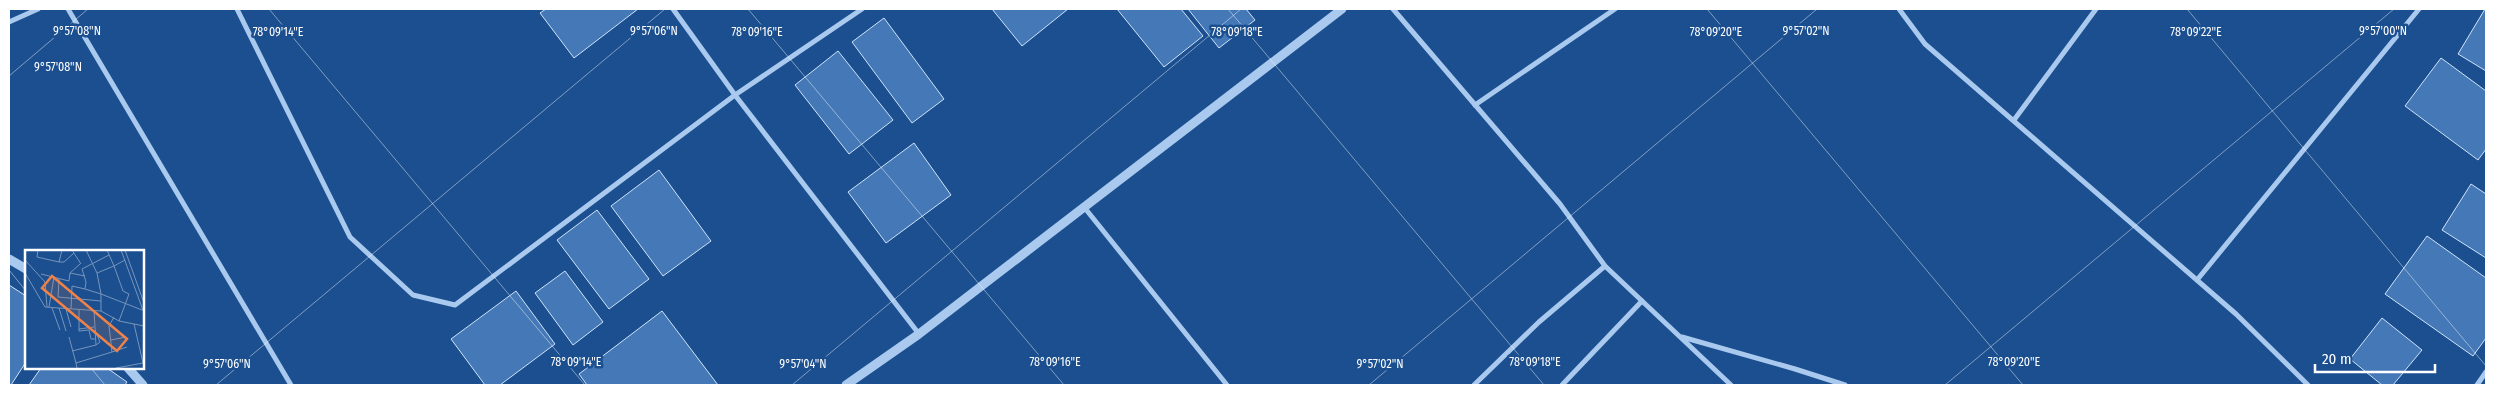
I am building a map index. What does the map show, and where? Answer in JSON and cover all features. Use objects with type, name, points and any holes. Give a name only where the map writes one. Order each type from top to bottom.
[{"type":"street","points":[[9,22],[38,9]]},
{"type":"street","points":[[68,9],[291,385]]},
{"type":"street","points":[[237,9],[350,237],[413,296],[455,306],[735,96],[862,9]]},
{"type":"street","points":[[673,9],[735,96],[919,334]]},
{"type":"street","points":[[846,385],[919,334],[1342,9]]},
{"type":"street","points":[[1393,9],[1560,204],[1605,266],[1731,385]]},
{"type":"street","points":[[1475,105],[1615,9]]},
{"type":"street","points":[[1899,9],[1925,44],[2236,314],[2308,385]]},
{"type":"street","points":[[2014,120],[2096,9]]},
{"type":"street","points":[[2197,280],[2419,9]]},
{"type":"street","points":[[1084,207],[1227,385]]},
{"type":"street","points":[[9,259],[25,269]]},
{"type":"street","points":[[1474,385],[1540,322],[1605,266]]},
{"type":"street","points":[[1562,385],[1642,301]]},
{"type":"street","points":[[1679,336],[1845,385]]},
{"type":"street","points":[[129,369],[143,385]]},
{"type":"street","points":[[2477,385],[2486,372]]},
{"type":"building","points":[[546,9],[638,9],[574,58],[540,13]]},
{"type":"building","points":[[992,9],[1068,9],[1022,46]]},
{"type":"building","points":[[1117,9],[1181,9],[1203,36],[1164,67]]},
{"type":"building","points":[[1188,9],[1246,9],[1255,20],[1219,48]]},
{"type":"building","points":[[2486,9],[2486,71],[2458,54]]},
{"type":"building","points":[[884,18],[944,99],[912,123],[852,42]]},
{"type":"building","points":[[838,51],[893,120],[849,154],[795,85]]},
{"type":"building","points":[[2441,58],[2486,91],[2486,149],[2478,160],[2405,106]]},
{"type":"building","points":[[914,143],[951,195],[886,243],[848,192]]},
{"type":"building","points":[[659,170],[711,241],[663,276],[611,206]]},
{"type":"building","points":[[2471,184],[2486,194],[2486,258],[2442,230]]},
{"type":"building","points":[[597,210],[649,279],[609,309],[557,240]]},
{"type":"building","points":[[2427,236],[2486,278],[2486,338],[2473,356],[2385,294]]},
{"type":"building","points":[[565,271],[603,322],[573,345],[535,293]]},
{"type":"building","points":[[9,285],[25,295],[25,364],[11,385],[9,385]]},
{"type":"building","points":[[516,291],[555,344],[500,385],[485,385],[451,339]]},
{"type":"building","points":[[662,311],[718,385],[587,385],[579,374]]},
{"type":"building","points":[[2382,318],[2422,350],[2393,385],[2382,385],[2350,359]]},
{"type":"building","points":[[40,369],[108,369],[127,382],[125,385],[29,385]]}]
